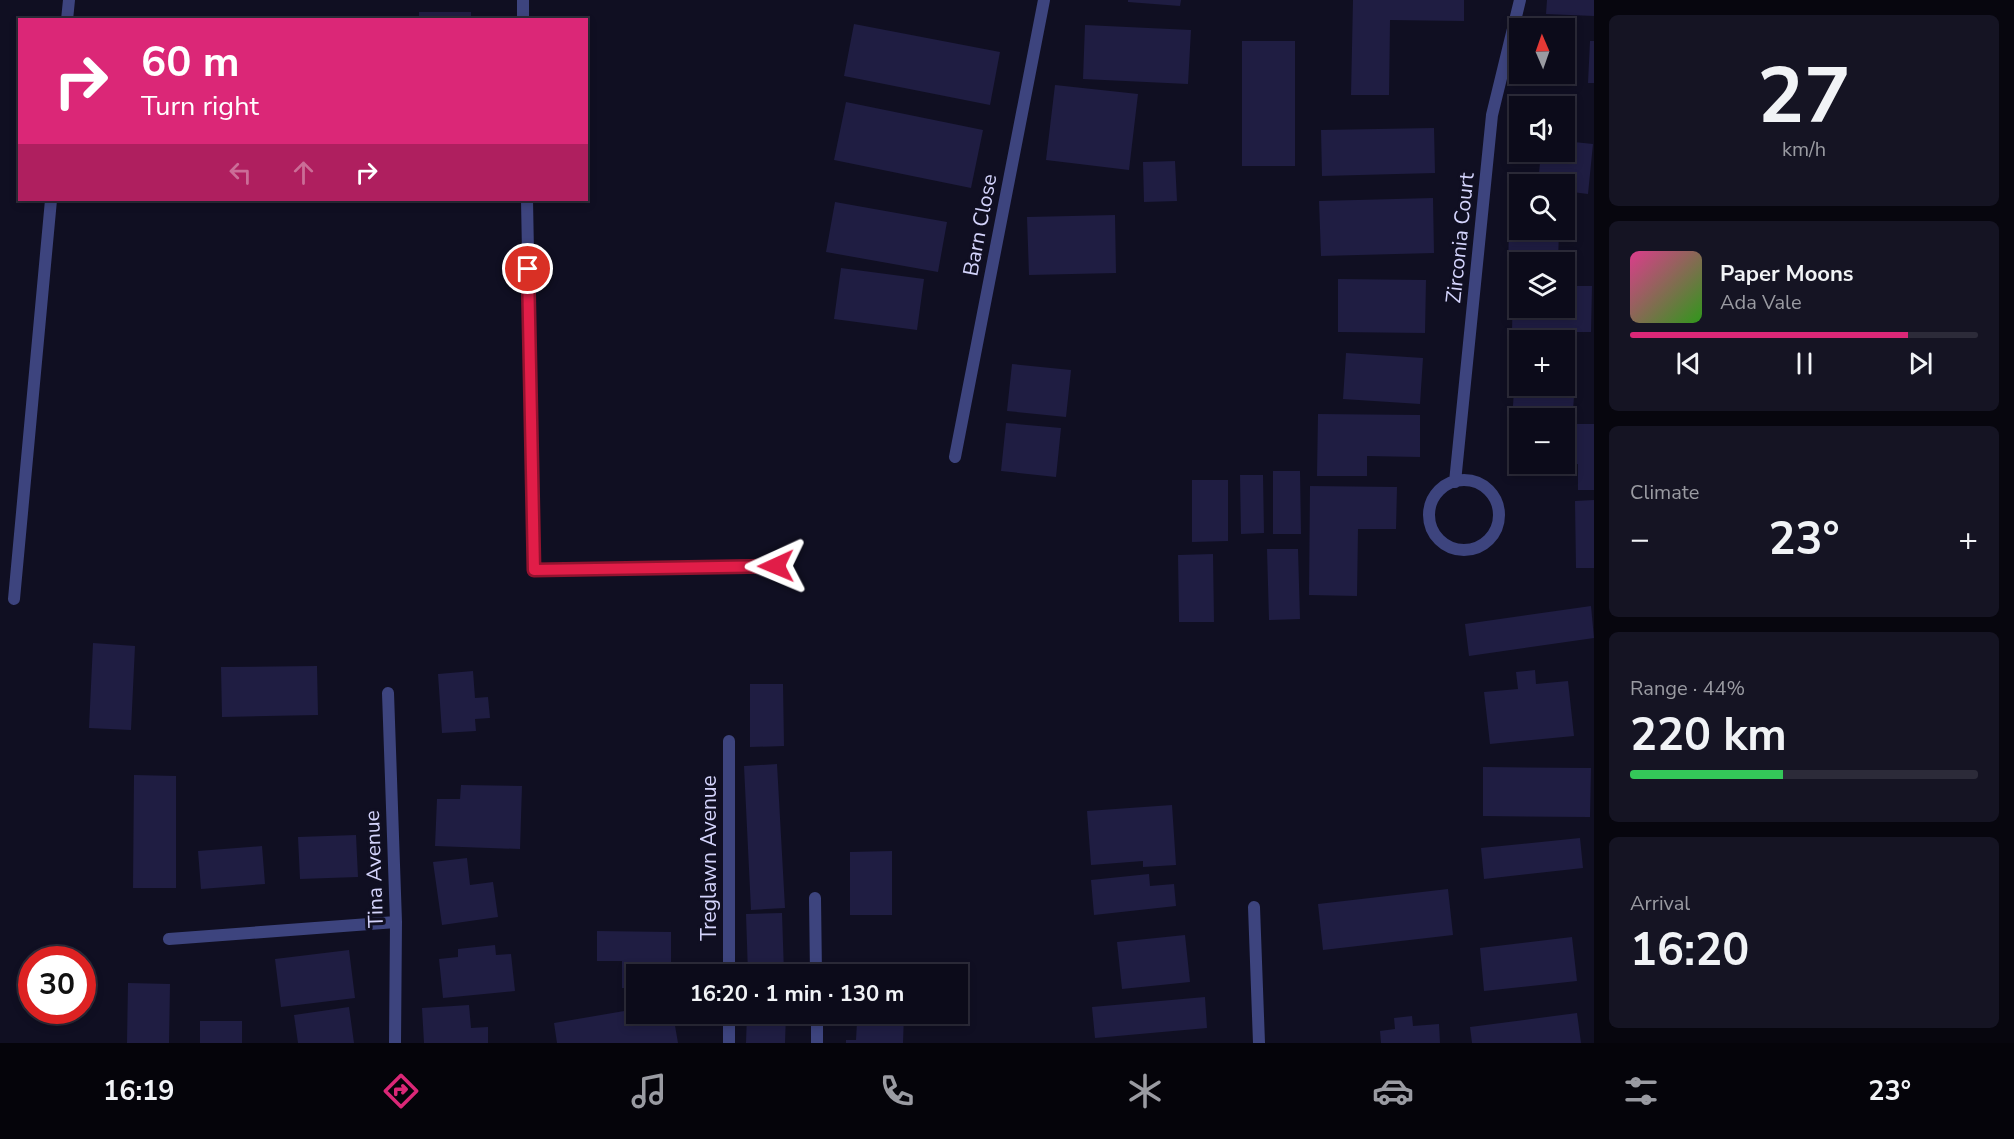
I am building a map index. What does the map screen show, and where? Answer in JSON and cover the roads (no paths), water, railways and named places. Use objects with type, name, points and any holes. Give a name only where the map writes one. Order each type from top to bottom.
[{"type":"street","points":[[67,18],[69,0]]},
{"type":"street","points":[[523,0],[523,18]]},
{"type":"street","name":"Barn Close","points":[[955,457],[1044,0]]},
{"type":"street","name":"Zirconia Court","points":[[1455,482],[1492,115],[1520,0]]},
{"type":"street","points":[[14,599],[51,201]]},
{"type":"street","points":[[527,201],[534,570],[776,566]]},
{"type":"street","points":[[1468,481],[1481,485],[1491,494],[1498,506],[1498,520],[1494,533],[1485,543],[1473,549],[1459,550],[1446,546],[1436,537],[1429,524],[1429,511],[1433,498],[1442,488],[1455,482],[1468,481]]},
{"type":"street","name":"Tina Avenue","points":[[388,693],[396,922],[395,1043]]},
{"type":"street","name":"Treglawn Avenue","points":[[729,741],[729,964]]},
{"type":"street","points":[[815,898],[816,964]]},
{"type":"street","points":[[1254,907],[1258,1043]]},
{"type":"street","points":[[169,939],[396,922]]},
{"type":"street","points":[[729,1024],[729,1043]]},
{"type":"street","points":[[817,1024],[817,1043]]}]
